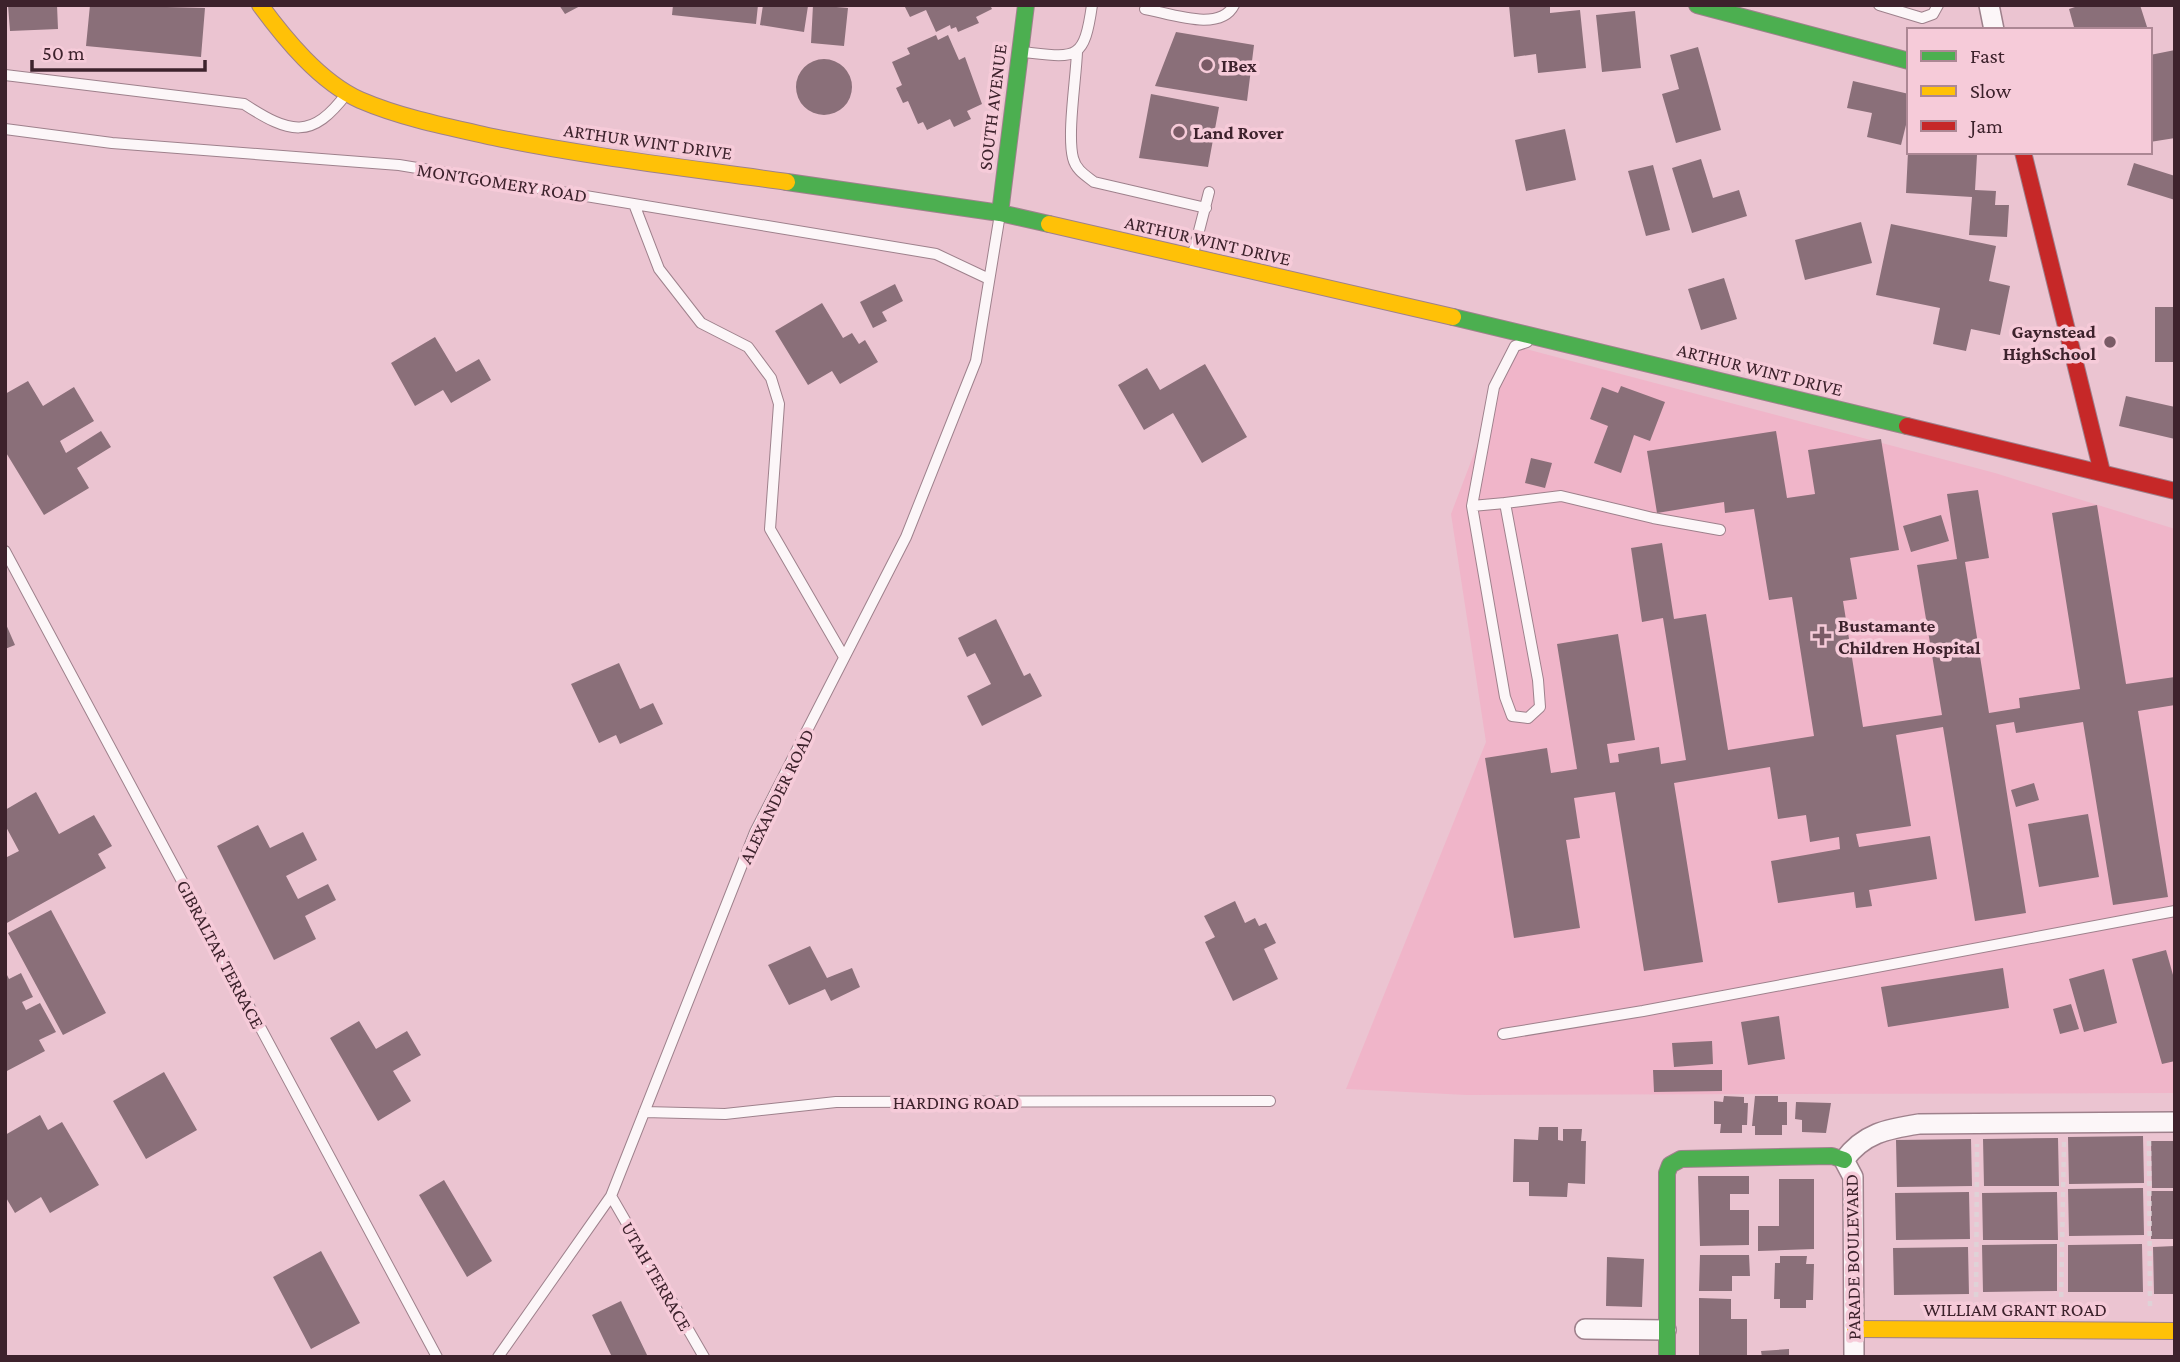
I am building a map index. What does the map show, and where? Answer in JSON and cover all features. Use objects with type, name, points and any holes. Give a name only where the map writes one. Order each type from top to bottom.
[{"type":"main road","name":"ARTHUR WINT DRIVE","points":[[260,5],[300,53],[325,77],[358,99],[436,125],[543,147],[1000,213],[1541,337],[2175,491]]},
{"type":"main road","name":"SOUTH AVENUE","points":[[1000,213],[1026,5]]},
{"type":"main road","points":[[1697,5],[1907,60]]},
{"type":"main road","points":[[2024,154],[2102,472]]},
{"type":"main road","points":[[1667,1357],[1667,1173],[1673,1162],[1681,1159],[1832,1156],[1844,1160]]},
{"type":"main road","name":"WILLIAM GRANT ROAD","points":[[1855,1329],[2175,1331]]},
{"type":"street","points":[[1989,5],[1994,28]]},
{"type":"street","points":[[1844,1160],[1857,1143],[1884,1129],[1919,1124],[2175,1122]]},
{"type":"street","name":"PARADE BOULEVARD","points":[[1844,1160],[1853,1177],[1854,1357]]},
{"type":"street","points":[[1585,1329],[1666,1330]]},
{"type":"lane","points":[[1019,52],[1062,57],[1077,52],[1087,40],[1092,5]]},
{"type":"lane","points":[[1145,9],[1211,20],[1225,17],[1234,5]]},
{"type":"lane","points":[[1879,5],[1922,18],[1933,14],[1938,5]]},
{"type":"lane","points":[[1077,52],[1072,142],[1073,157],[1079,171],[1094,182],[1206,208]]},
{"type":"lane","points":[[5,75],[244,104],[270,120],[296,127],[315,125],[329,117],[347,92]]},
{"type":"lane","name":"MONTGOMERY ROAD","points":[[5,129],[112,143],[399,165],[936,254],[989,279]]},
{"type":"lane","points":[[1192,257],[1209,192]]},
{"type":"lane","points":[[634,204],[659,269],[701,323],[748,347],[771,378],[779,404],[770,529],[844,657]]},
{"type":"lane","name":"ALEXANDER ROAD","points":[[498,1357],[611,1196],[755,832],[906,537],[976,361],[1000,213]]},
{"type":"lane","points":[[1505,503],[1538,680],[1540,707],[1528,719],[1512,716],[1505,697],[1472,506],[1494,387],[1515,346],[1541,337]]},
{"type":"lane","points":[[1472,506],[1561,496],[1653,518],[1720,530]]},
{"type":"lane","name":"GIBRALTAR TERRACE","points":[[5,551],[437,1357]]},
{"type":"lane","points":[[1503,1034],[1657,1009],[2175,911]]},
{"type":"lane","name":"HARDING ROAD","points":[[644,1112],[725,1114],[836,1102],[1270,1101]]},
{"type":"lane","name":"UTAH TERRACE","points":[[611,1196],[704,1357]]},
{"type":"path","points":[[2149,1122],[2150,1330]]},
{"type":"path","points":[[2060,1331],[2064,1123]]},
{"type":"path","points":[[1976,1330],[1977,1124]]},
{"type":"shaded area","name":"Bustamante Children Hospital","points":[[1515,346],[1995,473],[2175,529],[2175,1093],[1467,1095],[1346,1089],[1486,742],[1451,514]]},
{"type":"building","points":[[8,5],[57,5],[58,29],[10,31]]},
{"type":"building","points":[[90,5],[205,8],[201,57],[86,46]]},
{"type":"building","points":[[559,5],[582,5],[565,14]]},
{"type":"building","points":[[673,5],[758,5],[756,24],[672,15]]},
{"type":"building","points":[[763,5],[808,6],[804,32],[760,25]]},
{"type":"building","points":[[813,5],[848,8],[844,46],[811,43]]},
{"type":"building","points":[[904,5],[990,5],[992,9],[976,17],[979,23],[958,32],[956,27],[951,29],[950,25],[936,32],[926,10],[910,17]]},
{"type":"building","points":[[1509,5],[1550,5],[1550,13],[1580,10],[1586,68],[1538,73],[1536,54],[1514,57]]},
{"type":"building","points":[[2081,5],[2140,5],[2147,28],[2072,28],[2074,27],[2069,9]]},
{"type":"building","points":[[1635,11],[1641,68],[1602,72],[1596,15]]},
{"type":"building","name":"IBex","points":[[1176,32],[1254,45],[1247,101],[1155,86]]},
{"type":"building","points":[[936,35],[938,40],[948,35],[959,60],[965,57],[982,104],[967,111],[971,119],[954,127],[950,119],[927,130],[923,122],[918,124],[908,101],[903,103],[896,88],[902,85],[892,62],[910,54],[907,48]]},
{"type":"building","points":[[1698,47],[1721,130],[1676,143],[1662,94],[1679,89],[1670,55]]},
{"type":"building","points":[[2175,50],[2175,138],[2152,142],[2152,55]]},
{"type":"building","points":[[824,59],[835,61],[844,67],[850,76],[850,98],[844,107],[835,113],[824,115],[813,113],[804,107],[798,98],[796,87],[798,76],[804,67],[813,61]]},
{"type":"building","points":[[1853,81],[1907,94],[1907,121],[1901,145],[1867,137],[1872,113],[1847,108]]},
{"type":"building","name":"Land Rover","points":[[1151,94],[1219,107],[1208,167],[1139,158]]},
{"type":"building","points":[[1565,129],[1576,180],[1526,191],[1515,140]]},
{"type":"building","points":[[1908,154],[1977,155],[1975,190],[1996,191],[1995,205],[2009,205],[2007,237],[1969,235],[1972,197],[1906,193]]},
{"type":"building","points":[[1701,159],[1713,198],[1739,190],[1747,216],[1692,233],[1672,168]]},
{"type":"building","points":[[2134,163],[2175,176],[2175,200],[2127,185]]},
{"type":"building","points":[[1653,165],[1670,230],[1646,236],[1628,171]]},
{"type":"building","points":[[1861,222],[1872,263],[1805,280],[1795,240]]},
{"type":"building","points":[[1891,224],[1996,246],[1989,281],[2010,286],[2000,335],[1971,329],[1966,351],[1933,344],[1940,308],[1876,295]]},
{"type":"building","points":[[1724,278],[1737,319],[1701,330],[1688,289]]},
{"type":"building","points":[[895,284],[903,301],[882,312],[887,321],[873,328],[860,302]]},
{"type":"building","points":[[822,303],[843,338],[852,333],[859,344],[865,340],[878,362],[840,384],[832,371],[808,385],[775,331]]},
{"type":"building","points":[[2155,307],[2175,307],[2175,362],[2155,362]]},
{"type":"building","points":[[435,337],[456,372],[479,359],[491,380],[451,403],[443,390],[415,406],[391,363]]},
{"type":"building","points":[[1205,364],[1247,437],[1202,463],[1173,413],[1144,430],[1118,385],[1147,368],[1160,390]]},
{"type":"building","points":[[28,381],[43,406],[74,387],[94,421],[60,441],[66,453],[101,431],[111,447],[77,468],[89,488],[44,515],[5,451],[5,394]]},
{"type":"building","points":[[1621,386],[1665,402],[1650,441],[1634,435],[1621,473],[1594,463],[1608,426],[1590,419],[1602,387],[1618,393]]},
{"type":"building","points":[[2126,396],[2175,407],[2175,439],[2119,426]]},
{"type":"building","points":[[1776,431],[1787,498],[1815,494],[1808,450],[1881,439],[1899,550],[1850,558],[1857,599],[1843,601],[1863,727],[1942,715],[1917,565],[1957,559],[1947,494],[1978,490],[1989,558],[1965,562],[1989,713],[2020,708],[2019,698],[2080,689],[2052,513],[2097,505],[2126,684],[2175,677],[2175,705],[2138,711],[2168,897],[2113,905],[2083,722],[2016,733],[2014,722],[1996,725],[2026,913],[1975,921],[1943,727],[1896,735],[1911,826],[1856,834],[1859,847],[1930,836],[1937,879],[1869,890],[1872,906],[1856,908],[1854,892],[1778,903],[1771,861],[1840,849],[1839,837],[1810,842],[1806,815],[1778,819],[1770,767],[1674,783],[1703,962],[1644,971],[1615,792],[1574,798],[1580,838],[1566,840],[1580,928],[1514,938],[1485,758],[1547,748],[1551,773],[1577,769],[1557,644],[1618,634],[1635,740],[1607,744],[1610,763],[1619,762],[1618,754],[1659,747],[1661,764],[1686,760],[1663,618],[1642,622],[1631,548],[1662,543],[1674,619],[1706,614],[1728,750],[1814,736],[1792,597],[1769,600],[1754,509],[1725,513],[1724,502],[1657,513],[1647,451]]},
{"type":"building","points":[[1531,458],[1552,463],[1545,488],[1525,483]]},
{"type":"building","points":[[1941,515],[1949,541],[1911,552],[1903,526]]},
{"type":"building","points":[[996,619],[1024,676],[1030,673],[1042,696],[982,726],[967,696],[991,684],[975,653],[967,657],[958,638]]},
{"type":"building","points":[[5,622],[15,645],[5,649]]},
{"type":"building","points":[[619,663],[640,709],[653,703],[663,724],[620,744],[616,735],[599,743],[571,684]]},
{"type":"building","points":[[2034,783],[2039,800],[2016,807],[2011,790]]},
{"type":"building","points":[[36,792],[59,834],[94,815],[112,846],[98,854],[106,868],[5,924],[5,858],[19,851],[5,825],[5,810]]},
{"type":"building","points":[[2088,814],[2099,877],[2039,887],[2028,824]]},
{"type":"building","points":[[258,825],[270,848],[303,832],[317,860],[286,876],[298,899],[328,884],[336,900],[305,916],[316,939],[274,960],[217,846]]},
{"type":"building","points":[[1235,901],[1245,923],[1255,918],[1259,926],[1266,923],[1276,943],[1264,949],[1278,979],[1233,1001],[1205,942],[1215,937],[1204,916]]},
{"type":"building","points":[[51,910],[106,1013],[63,1035],[8,933]]},
{"type":"building","points":[[810,946],[827,978],[852,968],[860,987],[831,1001],[825,989],[789,1005],[768,965]]},
{"type":"building","points":[[2166,950],[2175,982],[2175,1061],[2162,1064],[2132,959]]},
{"type":"building","points":[[2003,968],[2009,1008],[1888,1027],[1881,987]]},
{"type":"building","points":[[2104,969],[2117,1023],[2084,1032],[2069,979]]},
{"type":"building","points":[[5,971],[9,979],[21,973],[33,997],[22,1002],[26,1010],[40,1003],[56,1032],[39,1040],[45,1051],[5,1072]]},
{"type":"building","points":[[2071,1004],[2079,1029],[2060,1034],[2053,1009]]},
{"type":"building","points":[[1779,1016],[1785,1059],[1748,1065],[1741,1022]]},
{"type":"building","points":[[359,1021],[376,1049],[407,1031],[421,1055],[393,1071],[411,1101],[378,1121],[330,1038]]},
{"type":"building","points":[[1712,1041],[1713,1064],[1674,1067],[1672,1043]]},
{"type":"building","points":[[1653,1070],[1722,1070],[1722,1091],[1654,1092]]},
{"type":"building","points":[[164,1072],[197,1130],[146,1159],[113,1101]]},
{"type":"building","points":[[1724,1096],[1744,1097],[1744,1103],[1748,1103],[1747,1125],[1742,1125],[1742,1133],[1720,1133],[1721,1124],[1714,1124],[1714,1101],[1723,1102]]},
{"type":"building","points":[[1755,1096],[1778,1096],[1778,1102],[1787,1102],[1787,1125],[1782,1125],[1782,1135],[1755,1135],[1755,1126],[1752,1126]]},
{"type":"building","points":[[1796,1102],[1831,1103],[1826,1133],[1802,1132],[1802,1120],[1795,1119]]},
{"type":"building","points":[[40,1115],[48,1130],[62,1122],[99,1185],[50,1213],[41,1197],[15,1213],[5,1196],[5,1135]]},
{"type":"building","points":[[1539,1127],[1558,1127],[1558,1140],[1563,1141],[1563,1129],[1582,1129],[1581,1141],[1586,1141],[1585,1184],[1568,1183],[1567,1197],[1529,1196],[1529,1182],[1513,1182],[1514,1139],[1538,1140]]},
{"type":"building","points":[[2143,1136],[2144,1183],[2069,1184],[2068,1137]]},
{"type":"building","points":[[2058,1138],[2059,1186],[1984,1186],[1983,1139]]},
{"type":"building","points":[[1971,1139],[1972,1186],[1897,1187],[1896,1140]]},
{"type":"building","points":[[2151,1141],[2175,1141],[2175,1188],[2152,1188]]},
{"type":"building","points":[[1698,1176],[1749,1176],[1749,1194],[1730,1194],[1730,1210],[1749,1210],[1749,1245],[1700,1246]]},
{"type":"building","points":[[1779,1179],[1814,1179],[1814,1249],[1758,1251],[1758,1226],[1779,1226]]},
{"type":"building","points":[[444,1180],[492,1261],[467,1277],[419,1195]]},
{"type":"building","points":[[2143,1188],[2144,1235],[2069,1236],[2068,1189]]},
{"type":"building","points":[[2151,1191],[2175,1191],[2175,1239],[2151,1239]]},
{"type":"building","points":[[1969,1192],[1970,1239],[1896,1240],[1895,1193]]},
{"type":"building","points":[[2057,1192],[2058,1240],[1983,1240],[1982,1193]]},
{"type":"building","points":[[2057,1244],[2057,1291],[1983,1292],[1982,1245]]},
{"type":"building","points":[[2142,1244],[2143,1292],[2068,1292],[2068,1245]]},
{"type":"building","points":[[2175,1246],[2175,1294],[2154,1294],[2153,1247]]},
{"type":"building","points":[[1968,1247],[1969,1294],[1894,1295],[1893,1248]]},
{"type":"building","points":[[321,1251],[360,1323],[311,1349],[273,1277]]},
{"type":"building","points":[[1700,1255],[1749,1255],[1750,1276],[1732,1276],[1732,1291],[1699,1291]]},
{"type":"building","points":[[1780,1256],[1807,1256],[1806,1264],[1814,1264],[1813,1300],[1806,1300],[1806,1308],[1780,1308],[1780,1299],[1774,1299],[1775,1263],[1780,1263]]},
{"type":"building","points":[[1607,1257],[1644,1259],[1642,1307],[1606,1306]]},
{"type":"building","points":[[1699,1298],[1731,1299],[1731,1319],[1747,1319],[1747,1357],[1699,1357]]},
{"type":"building","points":[[621,1301],[648,1357],[612,1357],[592,1315]]},
{"type":"building","points":[[1789,1349],[1789,1357],[1762,1357],[1761,1351]]},
{"type":"traffic: fast","points":[[1000,213],[1026,5]]},
{"type":"traffic: fast","points":[[1697,5],[1907,60]]},
{"type":"traffic: fast","points":[[787,182],[1000,213],[1049,224]]},
{"type":"traffic: fast","points":[[1453,317],[1907,426]]},
{"type":"traffic: fast","points":[[1667,1357],[1667,1173],[1670,1165],[1681,1159],[1832,1156],[1844,1160]]},
{"type":"traffic: slow","points":[[260,5],[317,71],[345,92],[392,112],[442,126],[529,144],[787,182]]},
{"type":"traffic: slow","points":[[1049,224],[1453,317]]},
{"type":"traffic: slow","points":[[1855,1329],[2175,1331]]},
{"type":"traffic: jam","points":[[2023,154],[2102,472]]},
{"type":"traffic: jam","points":[[1907,426],[2175,491]]},
{"type":"place","name":"IBex","points":[[1207,65]]},
{"type":"place","name":"Land Rover","points":[[1179,132]]},
{"type":"place","name":"Gaynstead HighSchool","points":[[2110,342]]},
{"type":"place","name":"Bustamante Children Hospital","points":[[1822,636]]}]
